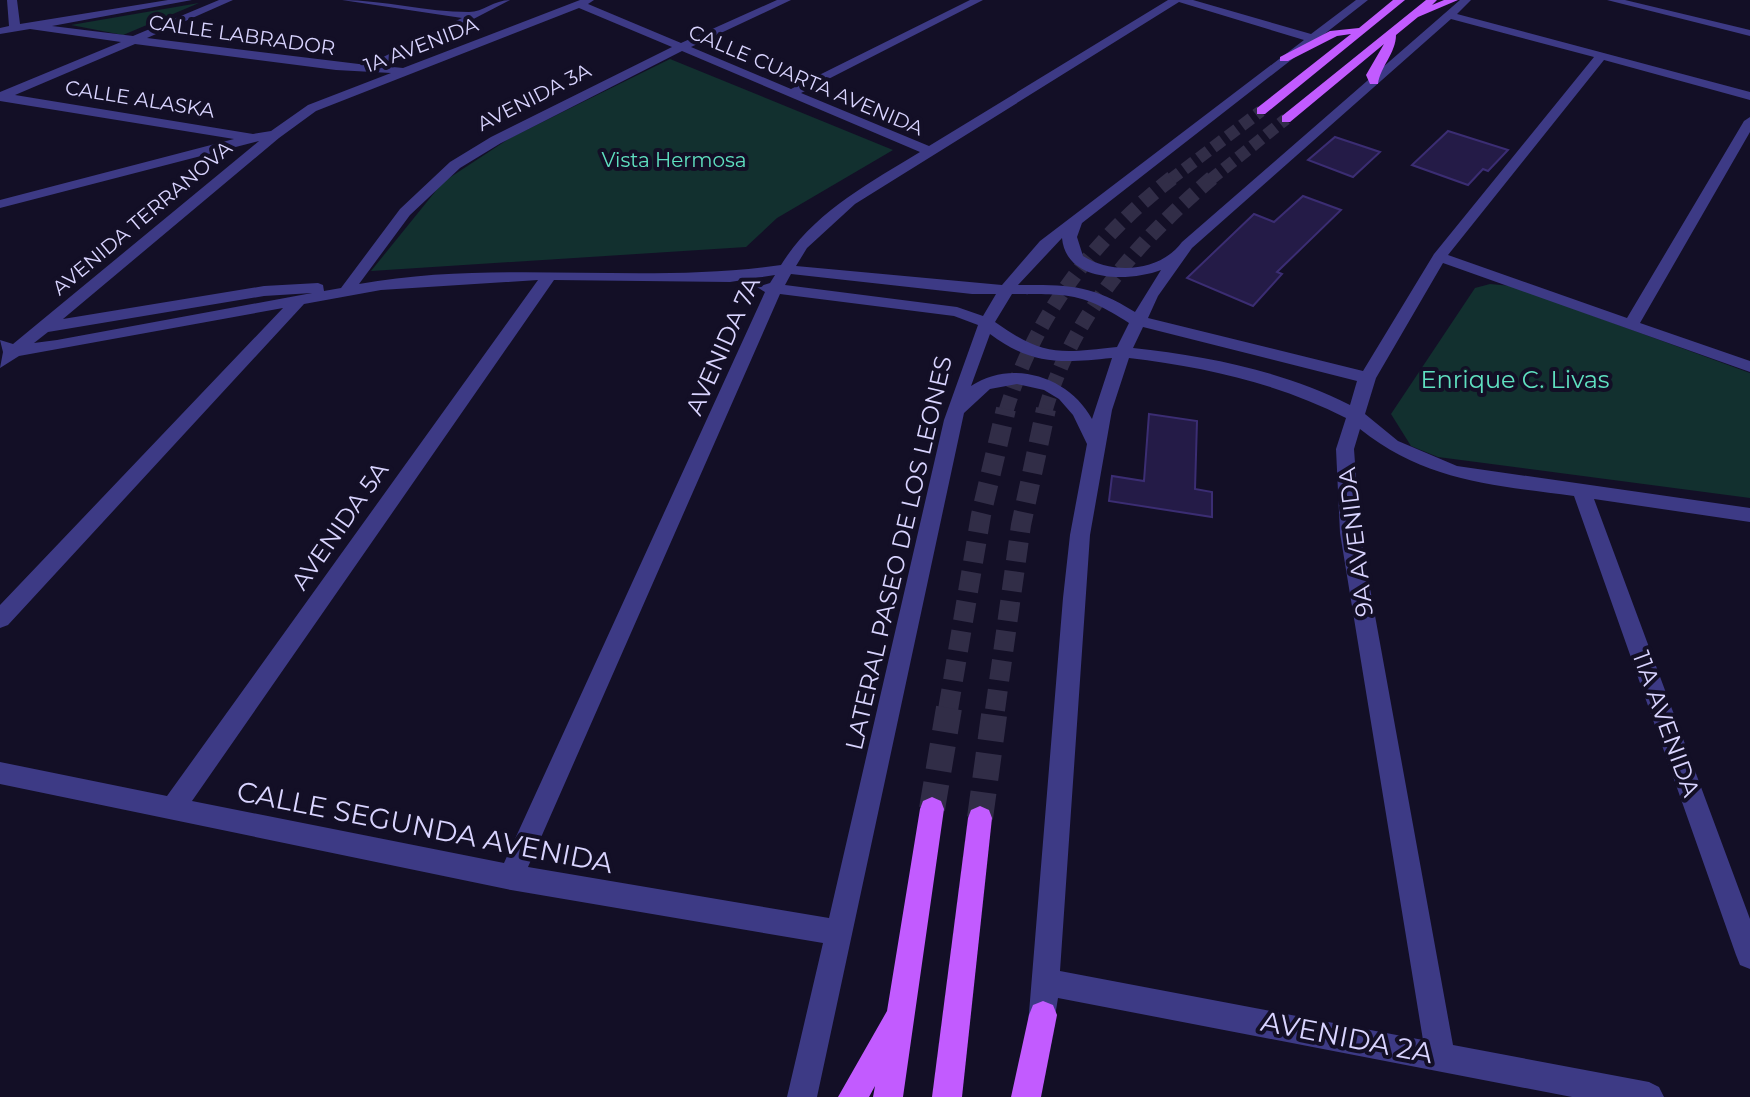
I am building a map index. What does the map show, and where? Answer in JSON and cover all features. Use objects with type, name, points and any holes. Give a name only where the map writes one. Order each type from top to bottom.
[{"type":"main road","points":[[1372,20],[1367,11],[1376,0]]},
{"type":"main road","points":[[1261,111],[1400,0]]},
{"type":"main road","points":[[1286,119],[1432,0]]},
{"type":"main road","points":[[1413,15],[1451,7]]},
{"type":"main road","points":[[1284,59],[1334,33],[1359,30]]},
{"type":"main road","points":[[1374,81],[1372,75],[1390,45],[1390,33]]},
{"type":"main road","points":[[888,1097],[932,809]]},
{"type":"main road","points":[[947,1097],[980,818]]},
{"type":"main road","points":[[853,1097],[901,1008]]},
{"type":"main road","points":[[1026,1097],[1043,1015]]},
{"type":"street","points":[[12,0],[15,28]]},
{"type":"street","points":[[0,31],[187,0]]},
{"type":"street","points":[[0,97],[228,0]]},
{"type":"street","points":[[347,0],[475,16]]},
{"type":"street","points":[[312,108],[322,95],[369,68],[475,16],[486,4],[505,0]]},
{"type":"street","name":"AVENIDA 3A","points":[[342,290],[405,212],[455,165],[496,140],[681,47],[786,0]]},
{"type":"street","points":[[792,93],[978,0]]},
{"type":"street","name":"AVENIDA 7A","points":[[511,877],[774,290],[801,245],[850,201],[1175,0]]},
{"type":"street","points":[[1182,0],[1311,38]]},
{"type":"street","name":"LATERAL PASEO DE LOS LEONES","points":[[802,1097],[953,420],[984,322],[1003,290],[1036,253],[1077,217],[1363,0]]},
{"type":"street","points":[[1037,1097],[1074,606],[1094,441],[1109,388],[1136,320],[1177,257],[1208,225],[1374,81],[1451,7],[1466,0]]},
{"type":"street","points":[[1612,0],[1648,4],[1750,33]]},
{"type":"street","name":"CALLE CUARTA AVENIDA","points":[[584,2],[681,47],[929,151]]},
{"type":"street","name":"1A AVENIDA","points":[[312,108],[584,2]]},
{"type":"street","points":[[1451,7],[1601,56],[1750,96]]},
{"type":"street","name":"CALLE LABRADOR","points":[[29,26],[402,71]]},
{"type":"street","name":"9A AVENIDA","points":[[1440,1055],[1350,533],[1345,449],[1367,378],[1439,257],[1601,56]]},
{"type":"street","name":"CALLE ALASKA","points":[[0,97],[253,138],[274,135]]},
{"type":"street","name":"AVENIDA TERRANOVA","points":[[41,328],[274,135],[312,108]]},
{"type":"street","points":[[1631,325],[1750,121]]},
{"type":"street","points":[[1,203],[253,138]]},
{"type":"street","points":[[1077,217],[1067,236],[1067,247],[1074,258],[1089,266],[1126,273],[1144,271],[1177,257]]},
{"type":"street","points":[[1439,257],[1750,367]]},
{"type":"street","points":[[0,363],[5,345],[41,328],[342,290],[550,275],[730,277],[785,269],[1003,290],[1075,290],[1100,297],[1136,320],[1367,378]]},
{"type":"street","name":"AVENIDA 5A","points":[[173,808],[550,275]]},
{"type":"street","points":[[730,277],[774,290],[927,307],[984,322],[1017,346],[1038,354],[1062,358],[1124,352],[1175,358],[1265,378],[1320,397],[1355,415],[1392,445],[1454,472],[1750,515]]},
{"type":"street","points":[[5,345],[302,295]]},
{"type":"street","points":[[0,619],[302,295]]},
{"type":"street","points":[[953,420],[976,387],[1001,379],[1025,379],[1045,383],[1063,394],[1077,407],[1094,441]]},
{"type":"street","name":"11A AVENIDA","points":[[1582,492],[1750,955]]},
{"type":"street","name":"CALLE SEGUNDA AVENIDA","points":[[0,773],[511,877],[840,933]]},
{"type":"street","name":"AVENIDA 2A","points":[[1045,982],[1649,1097]]},
{"type":"green space","points":[[199,3],[123,35],[71,25]]},
{"type":"green space","name":"Vista Hermosa","points":[[670,59],[893,150],[777,218],[746,247],[371,271],[443,182],[510,138]]},
{"type":"green space","name":"Enrique C. Livas","points":[[1490,284],[1512,286],[1750,373],[1750,498],[1438,457],[1411,446],[1391,414],[1475,288]]},
{"type":"building","points":[[1448,131],[1508,150],[1488,171],[1483,169],[1468,185],[1412,165]]},
{"type":"building","points":[[1335,137],[1380,152],[1353,177],[1308,160]]},
{"type":"building","points":[[1303,196],[1341,210],[1277,272],[1282,274],[1253,306],[1187,278],[1254,214],[1274,222]]},
{"type":"building","points":[[1149,414],[1197,421],[1195,489],[1212,492],[1212,517],[1109,501],[1112,476],[1144,481]]},
{"type":"tunnel","points":[[1170,180],[1261,111]]},
{"type":"tunnel","points":[[1210,180],[1286,119]]},
{"type":"tunnel","points":[[1006,411],[1033,342],[1071,281],[1117,227],[1172,178]]},
{"type":"tunnel","points":[[1045,411],[1072,343],[1111,282],[1158,228],[1212,178]]},
{"type":"tunnel","points":[[948,710],[981,515],[1006,409]]},
{"type":"tunnel","points":[[995,710],[1021,525],[1046,409]]},
{"type":"tunnel","points":[[932,809],[949,708]]},
{"type":"tunnel","points":[[980,818],[995,708]]}]
